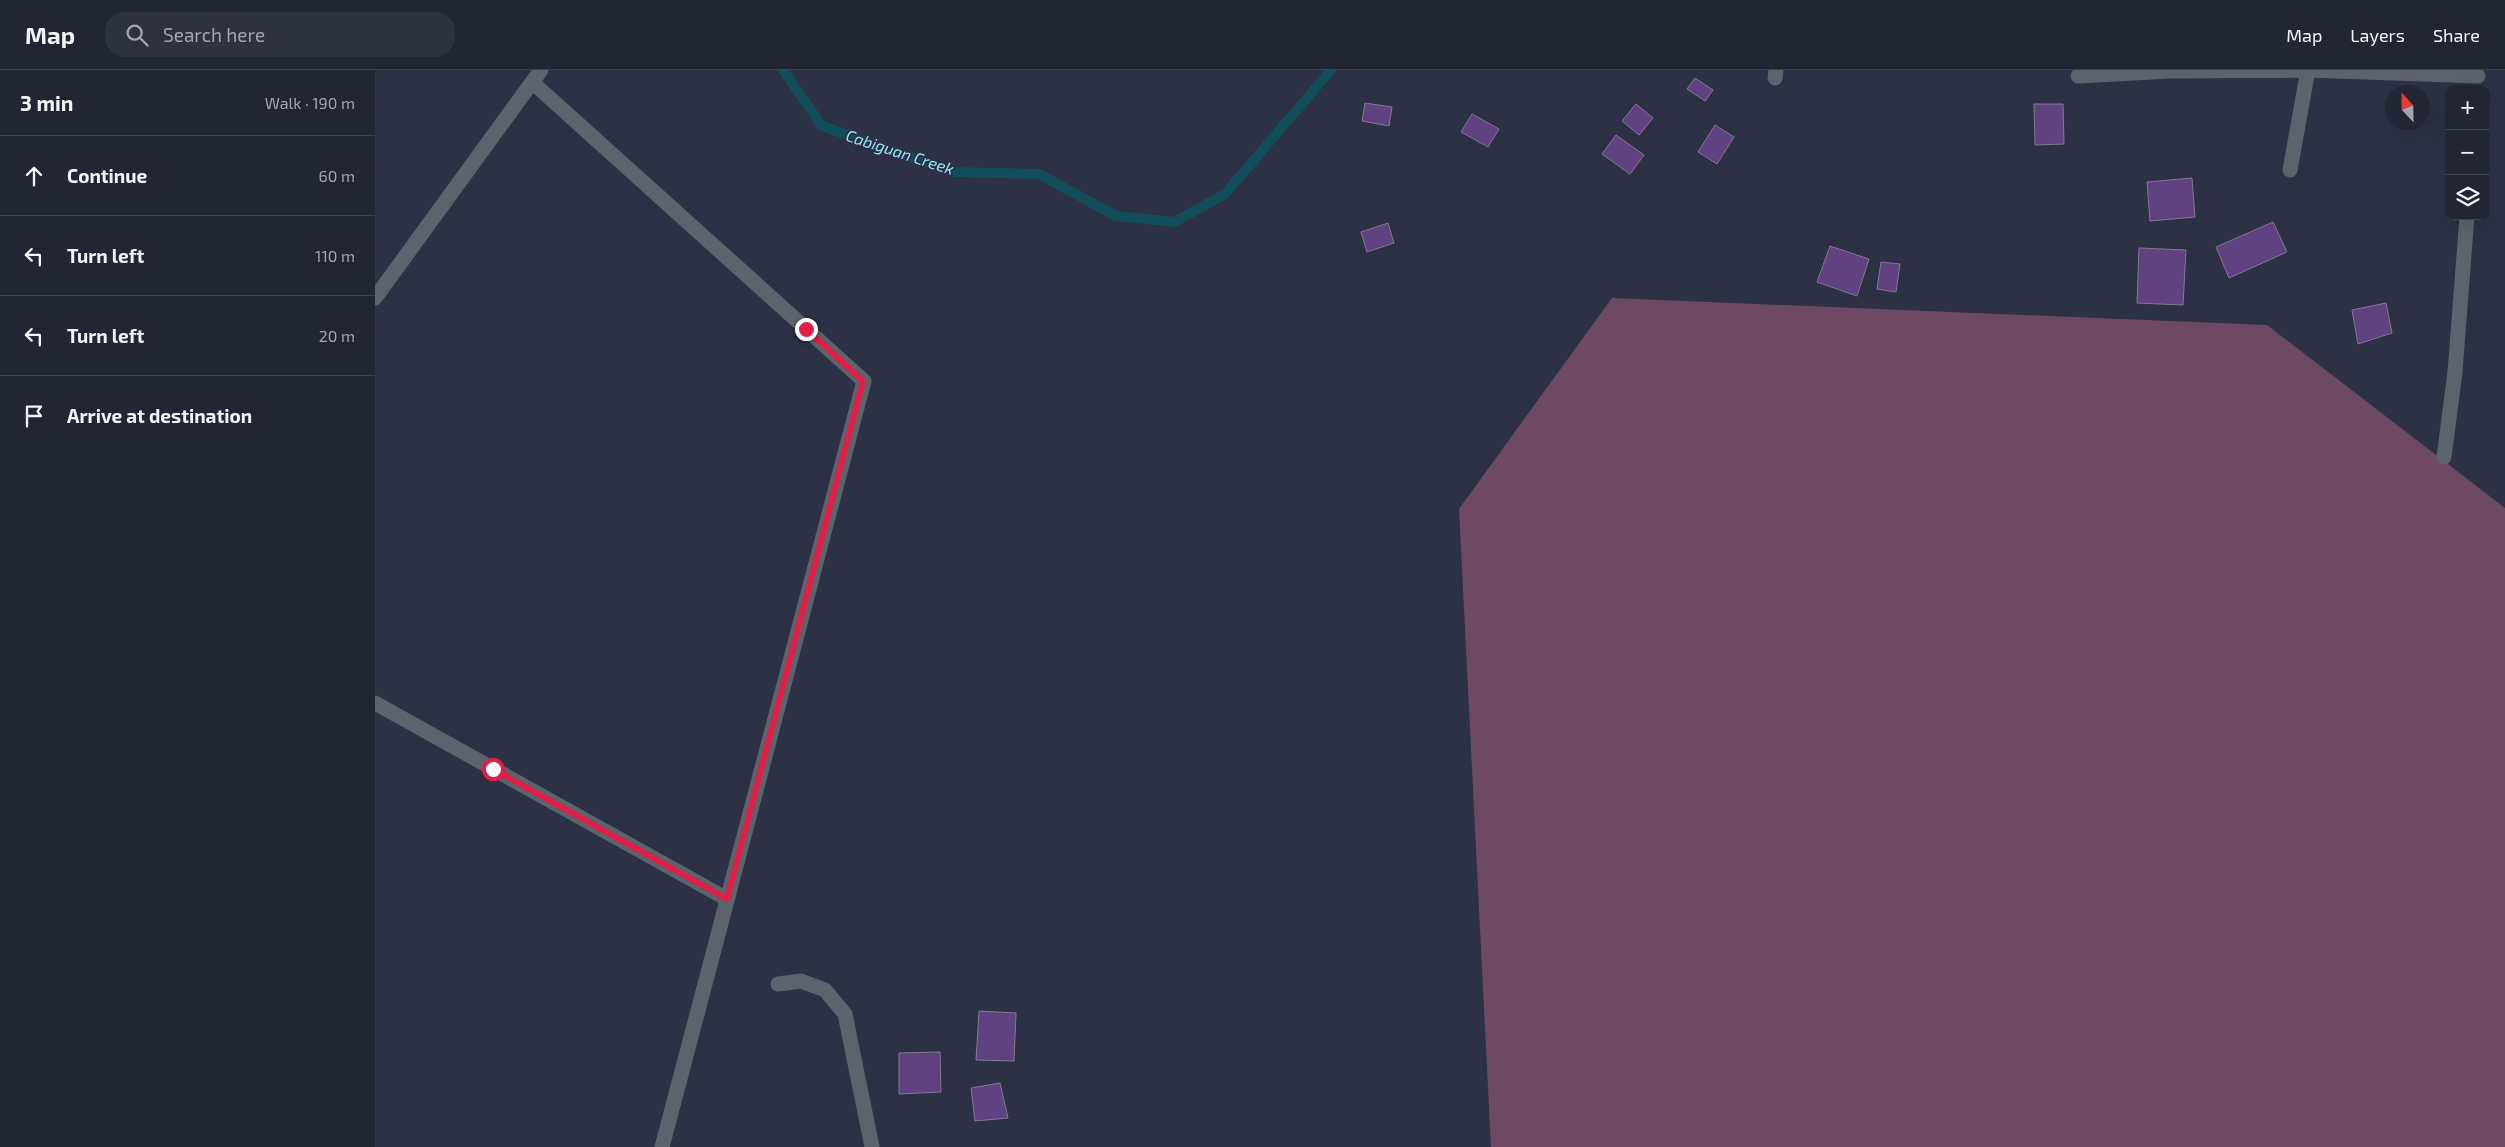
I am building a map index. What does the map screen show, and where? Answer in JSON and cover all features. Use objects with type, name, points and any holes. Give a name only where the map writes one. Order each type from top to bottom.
[{"type":"street","points":[[2290,170],[2308,70]]},
{"type":"street","points":[[2078,76],[2171,71],[2308,70],[2478,78]]},
{"type":"street","points":[[375,298],[536,76],[863,381],[662,1147]]},
{"type":"street","points":[[2443,457],[2455,372],[2467,220]]},
{"type":"street","points":[[375,703],[727,899]]},
{"type":"street","points":[[779,984],[801,981],[825,990],[845,1014],[872,1147]]},
{"type":"shaded area","points":[[1612,298],[2267,325],[2505,508],[2505,1147],[1491,1147],[1459,509]]},
{"type":"building","points":[[1695,78],[1713,90],[1705,101],[1687,89]]},
{"type":"building","points":[[1365,103],[1392,107],[1389,126],[1362,121]]},
{"type":"building","points":[[1636,104],[1653,118],[1639,135],[1622,121]]},
{"type":"building","points":[[2034,104],[2063,104],[2064,144],[2035,145]]},
{"type":"building","points":[[1472,114],[1499,129],[1488,147],[1461,132]]},
{"type":"building","points":[[1715,125],[1734,137],[1717,164],[1698,152]]},
{"type":"building","points":[[1616,135],[1644,155],[1630,174],[1602,154]]},
{"type":"building","points":[[2192,178],[2195,217],[2150,221],[2147,182]]},
{"type":"building","points":[[2273,222],[2287,252],[2229,278],[2216,247]]},
{"type":"building","points":[[1388,223],[1394,243],[1367,252],[1361,232]]},
{"type":"building","points":[[1830,246],[1869,259],[1857,296],[1817,282]]},
{"type":"building","points":[[2139,248],[2186,250],[2183,305],[2137,303]]},
{"type":"building","points":[[1881,262],[1900,264],[1896,292],[1877,289]]},
{"type":"building","points":[[2386,303],[2392,333],[2358,344],[2352,310]]},
{"type":"building","points":[[979,1011],[1016,1013],[1014,1061],[976,1060]]},
{"type":"building","points":[[940,1052],[941,1092],[899,1094],[899,1053]]},
{"type":"building","points":[[1000,1083],[1008,1118],[975,1121],[971,1088]]},
{"type":"waterway","name":"Cabiguan Creek","points":[[783,70],[822,126],[953,172],[1039,174],[1116,216],[1174,222],[1225,194],[1331,70]]},
{"type":"route","points":[[493,769],[727,899],[863,381],[806,329]]}]
